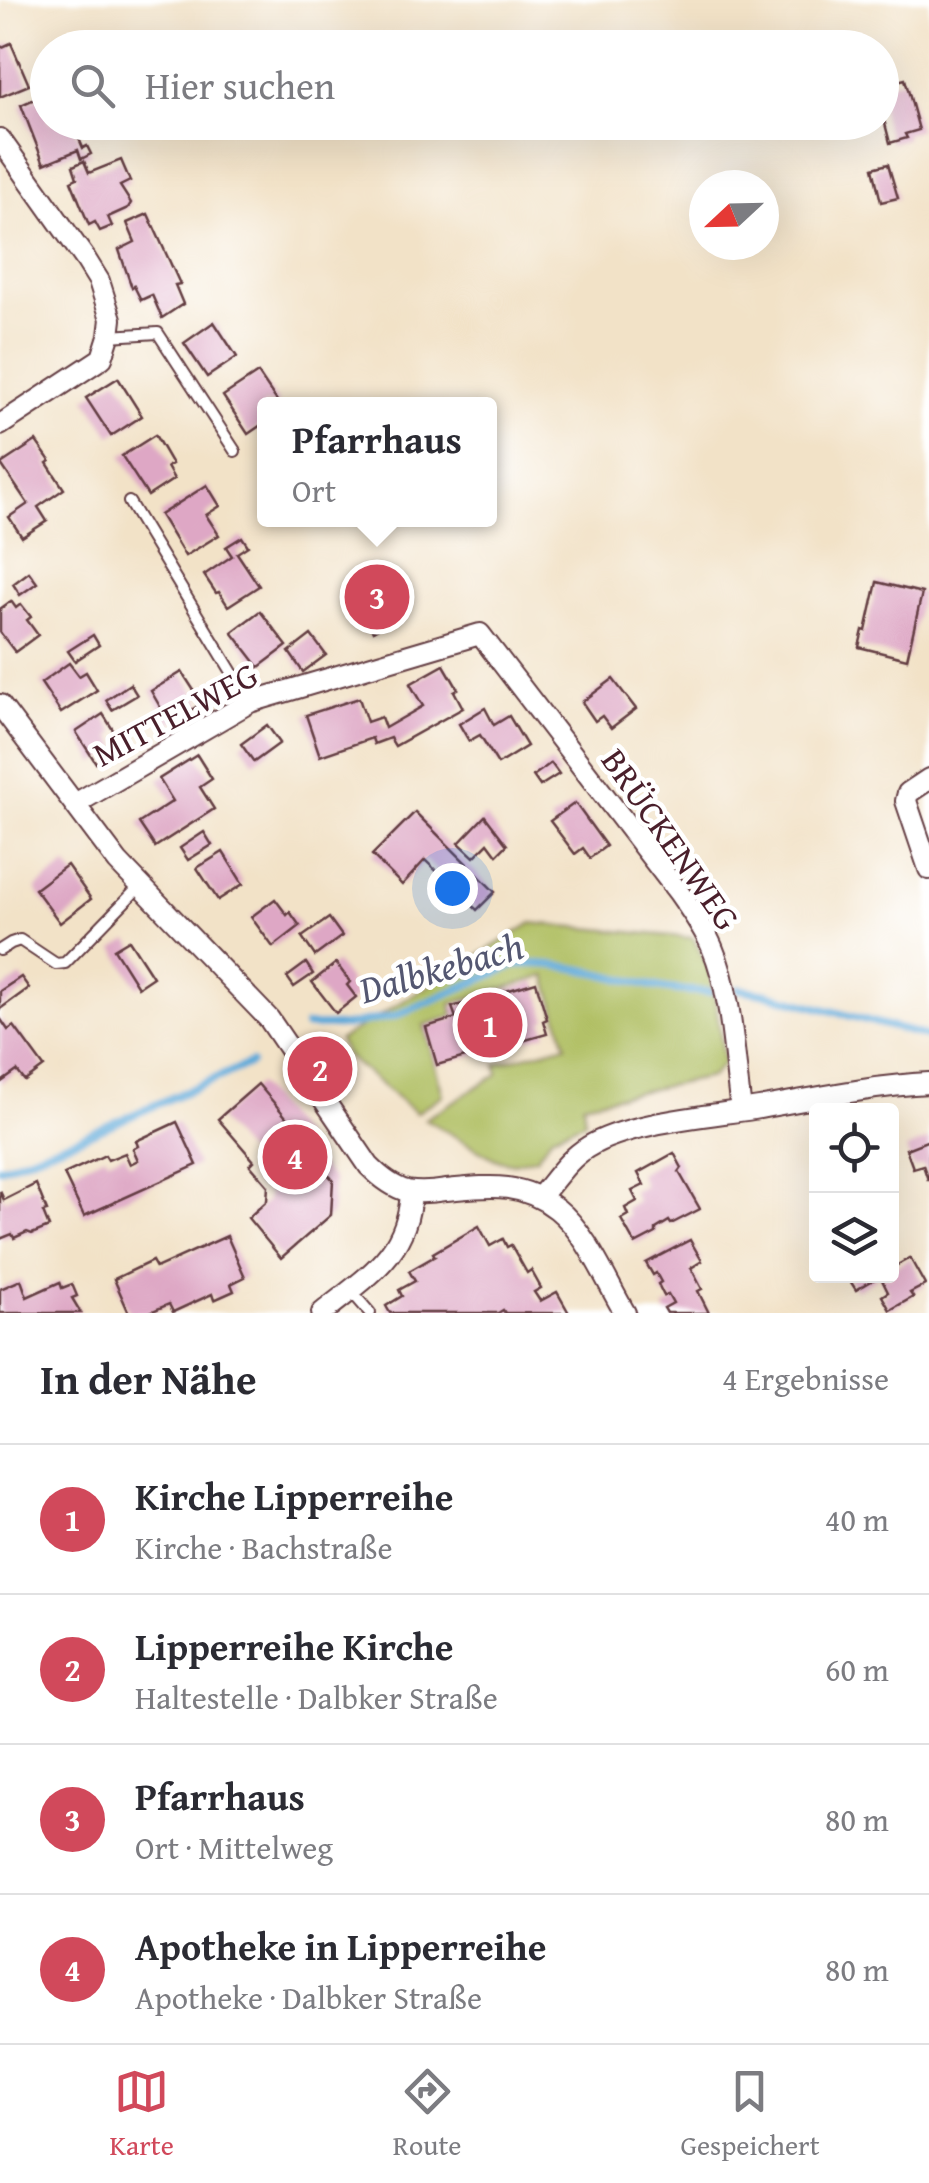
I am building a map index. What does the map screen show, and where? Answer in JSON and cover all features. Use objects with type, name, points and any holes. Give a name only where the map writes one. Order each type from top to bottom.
[{"type":"street","points":[[0,139],[99,281],[111,318],[102,358],[0,425]]},
{"type":"street","name":"MITTELWEG","points":[[75,804],[250,702],[480,634]]},
{"type":"street","name":"BRÜCKENWEG","points":[[480,634],[679,894],[712,946],[726,1000],[741,1110]]},
{"type":"street","points":[[0,705],[140,886],[269,1019],[368,1166],[382,1179],[410,1192],[499,1187],[516,1188],[540,1197],[576,1228],[625,1313]]},
{"type":"street","points":[[929,778],[908,793],[906,801],[929,869]]},
{"type":"street","points":[[540,1197],[572,1158],[612,1135],[741,1110],[929,1083]]},
{"type":"street","points":[[322,1313],[376,1268],[399,1242],[410,1207],[410,1192]]},
{"type":"lane","points":[[109,336],[158,332],[235,451]]},
{"type":"lane","points":[[129,502],[250,702]]},
{"type":"lane","points":[[0,950],[20,940],[56,964],[64,963],[140,886]]},
{"type":"lane","points":[[350,1290],[370,1313]]},
{"type":"green space","points":[[532,923],[693,938],[708,966],[724,1063],[711,1077],[583,1103],[585,1121],[552,1135],[537,1157],[514,1163],[495,1159],[425,1119],[498,1074],[496,1064],[566,1045],[546,976],[451,1004],[453,1016],[424,1025],[443,1095],[416,1113],[346,1056],[339,1040]]},
{"type":"building","points":[[11,43],[29,85],[0,97],[0,48]]},
{"type":"building","points":[[905,79],[919,130],[905,134],[907,138],[890,143],[889,140],[899,140],[899,81]]},
{"type":"building","points":[[30,101],[30,128],[21,105]]},
{"type":"building","points":[[35,140],[80,140],[91,154],[81,159],[78,150],[44,164]]},
{"type":"building","points":[[121,160],[130,181],[120,186],[131,203],[108,217],[112,226],[100,231],[95,222],[89,225],[71,181],[77,178],[73,166],[84,161],[89,173]]},
{"type":"building","points":[[888,164],[898,198],[881,202],[873,168]]},
{"type":"building","points":[[148,214],[180,284],[175,285],[183,304],[162,318],[152,295],[141,300],[132,288],[119,250],[135,242],[127,223]]},
{"type":"building","points":[[214,322],[237,357],[207,377],[184,343]]},
{"type":"building","points":[[258,373],[274,397],[257,397],[257,428],[248,434],[223,396]]},
{"type":"building","points":[[118,378],[142,416],[111,436],[86,398]]},
{"type":"building","points":[[155,435],[172,464],[167,467],[174,479],[148,496],[122,456]]},
{"type":"building","points":[[36,441],[64,489],[38,507],[47,521],[22,537],[9,517],[28,504],[1,464]]},
{"type":"building","points":[[207,485],[220,506],[206,515],[219,535],[185,556],[160,515]]},
{"type":"building","points":[[242,537],[248,546],[237,553],[259,586],[228,606],[204,575],[232,556],[226,547]]},
{"type":"building","points":[[375,567],[404,612],[373,631],[364,617],[369,614],[349,583]]},
{"type":"building","points":[[29,572],[37,583],[20,595],[13,584]]},
{"type":"building","points":[[877,582],[922,593],[907,659],[859,647]]},
{"type":"building","points":[[11,601],[16,608],[21,604],[38,635],[15,652],[0,632],[0,609]]},
{"type":"building","points":[[260,611],[287,646],[259,667],[232,632]]},
{"type":"building","points":[[93,635],[99,645],[75,661],[68,651]]},
{"type":"building","points":[[311,635],[326,655],[303,672],[289,652]]},
{"type":"building","points":[[69,663],[79,676],[86,672],[97,690],[61,713],[41,683]]},
{"type":"building","points":[[444,665],[458,689],[454,691],[463,708],[395,746],[390,738],[374,744],[372,738],[320,756],[306,715],[359,698],[367,722],[381,717],[385,728],[423,706],[410,684]]},
{"type":"building","points":[[182,672],[202,703],[170,724],[151,691]]},
{"type":"building","points":[[613,679],[636,709],[611,728],[602,716],[595,721],[582,702]]},
{"type":"building","points":[[130,684],[137,695],[112,710],[106,700]]},
{"type":"building","points":[[485,708],[494,725],[509,716],[527,746],[498,764],[480,735],[469,741],[459,724]]},
{"type":"building","points":[[103,714],[115,733],[111,736],[119,749],[96,763],[76,732]]},
{"type":"building","points":[[267,725],[280,743],[254,762],[241,744]]},
{"type":"building","points":[[197,755],[212,779],[200,787],[214,809],[155,847],[139,823],[173,801],[159,779]]},
{"type":"building","points":[[551,763],[559,774],[540,786],[533,776]]},
{"type":"building","points":[[575,803],[606,846],[590,858],[583,848],[575,854],[550,821]]},
{"type":"building","points":[[415,812],[495,892],[477,910],[425,860],[402,885],[372,855]]},
{"type":"building","points":[[485,816],[507,845],[497,855],[488,843],[474,857],[459,843]]},
{"type":"building","points":[[204,832],[212,845],[188,860],[180,848]]},
{"type":"building","points":[[223,852],[243,884],[218,900],[197,868]]},
{"type":"building","points":[[67,865],[91,899],[60,923],[35,889]]},
{"type":"building","points":[[275,899],[300,926],[273,947],[251,917]]},
{"type":"building","points":[[329,918],[342,936],[315,956],[302,937]]},
{"type":"building","points":[[129,940],[153,977],[138,987],[114,949]]},
{"type":"building","points":[[306,963],[313,974],[294,987],[287,977]]},
{"type":"building","points":[[336,963],[356,997],[336,1013],[312,982]]},
{"type":"building","points":[[21,977],[29,988],[0,1009],[0,991]]},
{"type":"building","points":[[536,982],[547,1019],[543,1021],[547,1034],[437,1065],[426,1027],[456,1018],[452,1007]]},
{"type":"building","points":[[0,1018],[8,1030],[14,1026],[44,1067],[25,1081],[17,1071],[0,1083]]},
{"type":"building","points":[[258,1084],[303,1137],[298,1141],[333,1180],[331,1215],[281,1258],[248,1218],[267,1201],[268,1186],[250,1165],[254,1161],[218,1119]]},
{"type":"building","points":[[177,1122],[197,1165],[84,1216],[64,1174],[105,1155],[108,1160],[125,1153],[130,1164],[138,1160],[133,1149],[138,1146],[136,1141]]},
{"type":"building","points":[[929,1140],[928,1180],[923,1165],[913,1168],[906,1149]]},
{"type":"building","points":[[674,1153],[682,1168],[679,1172],[700,1209],[671,1224],[669,1221],[635,1244],[621,1219],[628,1215],[625,1208],[637,1201],[632,1191],[644,1185],[638,1173]]},
{"type":"building","points":[[36,1184],[49,1227],[0,1239],[0,1191],[4,1200]]},
{"type":"building","points":[[479,1226],[490,1246],[503,1239],[507,1247],[511,1245],[541,1288],[534,1292],[540,1301],[557,1292],[569,1313],[390,1313],[386,1306],[402,1296],[399,1290],[415,1281],[409,1271]]},
{"type":"building","points":[[227,1236],[245,1277],[231,1284],[234,1291],[214,1300],[212,1294],[173,1312],[169,1304],[148,1313],[129,1313],[114,1279],[152,1261],[156,1268]]},
{"type":"building","points":[[690,1240],[702,1261],[691,1268],[709,1313],[667,1313],[664,1308],[673,1303],[668,1294],[664,1296],[658,1284],[661,1282],[646,1263]]},
{"type":"building","points":[[910,1258],[925,1285],[890,1310],[882,1296],[888,1292],[884,1283],[899,1283],[899,1264]]},
{"type":"building","points":[[21,1280],[27,1297],[60,1282],[62,1288],[72,1284],[77,1296],[72,1298],[81,1313],[0,1313],[0,1289]]},
{"type":"waterway","name":"Dalbkebach","points":[[306,1026],[345,1026],[395,1016],[514,965],[569,967],[662,988],[709,992]]},
{"type":"waterway","name":"Dalbkebach","points":[[739,989],[929,1037]]},
{"type":"waterway","name":"Dalbkebach","points":[[0,1168],[80,1138],[251,1063]]},
{"type":"place","name":"Pfarrhaus","points":[[377,597]]},
{"type":"place","name":"Kirche Lipperreihe","points":[[490,1025]]},
{"type":"place","name":"Lipperreihe Kirche","points":[[320,1069]]},
{"type":"place","name":"Apotheke in Lipperreihe","points":[[295,1157]]}]
